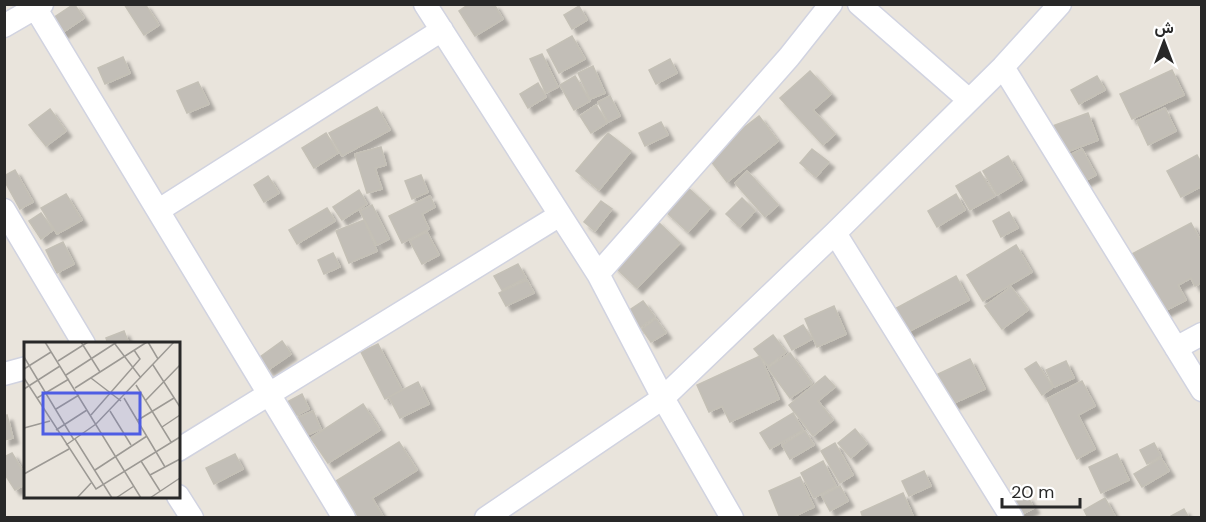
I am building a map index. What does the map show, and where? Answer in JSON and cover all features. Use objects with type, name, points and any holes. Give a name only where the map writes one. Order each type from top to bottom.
[{"type":"street","points":[[426,4],[598,274],[663,398],[732,518]]},
{"type":"street","points":[[598,274],[781,66],[831,4]]},
{"type":"street","points":[[859,4],[969,100]]},
{"type":"street","points":[[486,518],[663,398],[1003,67],[1060,4]]},
{"type":"street","points":[[4,26],[37,6],[344,518]]},
{"type":"street","points":[[159,210],[442,30]]},
{"type":"street","points":[[1003,67],[1202,390]]},
{"type":"street","points":[[4,210],[83,342]]},
{"type":"street","points":[[180,449],[272,395],[560,215]]},
{"type":"street","points":[[835,233],[1012,518]]},
{"type":"street","points":[[1176,348],[1202,334]]},
{"type":"street","points":[[4,374],[24,369]]},
{"type":"street","points":[[179,498],[192,518]]},
{"type":"building","points":[[74,4],[84,18],[53,39],[44,24]]},
{"type":"building","points":[[124,4],[145,4],[159,25],[144,35]]},
{"type":"building","points":[[469,4],[494,4],[503,19],[475,36],[459,11]]},
{"type":"building","points":[[579,6],[587,20],[572,29],[564,15]]},
{"type":"building","points":[[572,36],[585,59],[559,73],[547,50]]},
{"type":"building","points":[[542,54],[558,87],[546,93],[530,59]]},
{"type":"building","points":[[123,57],[130,73],[105,84],[98,68]]},
{"type":"building","points":[[670,59],[677,73],[656,84],[649,70]]},
{"type":"building","points":[[593,66],[605,93],[590,99],[578,73]]},
{"type":"building","points":[[1172,70],[1184,95],[1132,119],[1120,94]]},
{"type":"building","points":[[810,71],[831,94],[813,110],[835,134],[823,145],[780,98]]},
{"type":"building","points":[[575,76],[590,101],[574,110],[560,85]]},
{"type":"building","points":[[1097,76],[1105,90],[1079,104],[1071,90]]},
{"type":"building","points":[[198,82],[209,104],[187,113],[177,91]]},
{"type":"building","points":[[538,83],[546,97],[528,108],[520,94]]},
{"type":"building","points":[[610,96],[620,116],[608,122],[598,102]]},
{"type":"building","points":[[596,105],[607,123],[591,133],[580,116]]},
{"type":"building","points":[[377,107],[390,130],[342,156],[329,133]]},
{"type":"building","points":[[1165,108],[1176,131],[1148,145],[1137,121]]},
{"type":"building","points":[[50,109],[66,131],[46,146],[29,125]]},
{"type":"building","points":[[1088,113],[1098,140],[1061,154],[1050,127]]},
{"type":"building","points":[[759,116],[778,141],[727,182],[707,156]]},
{"type":"building","points":[[661,122],[668,135],[645,146],[639,133]]},
{"type":"building","points":[[326,133],[338,153],[314,168],[302,148]]},
{"type":"building","points":[[608,133],[631,151],[599,190],[576,171]]},
{"type":"building","points":[[381,147],[386,165],[375,168],[382,189],[367,193],[355,154]]},
{"type":"building","points":[[812,149],[829,162],[816,177],[800,163]]},
{"type":"building","points":[[1082,149],[1096,175],[1079,184],[1066,157]]},
{"type":"building","points":[[1197,155],[1202,164],[1202,186],[1181,197],[1167,171]]},
{"type":"building","points":[[1008,156],[1022,180],[997,195],[983,171]]},
{"type":"building","points":[[15,170],[33,202],[20,209],[4,180],[4,176]]},
{"type":"building","points":[[747,171],[778,205],[765,217],[735,183]]},
{"type":"building","points":[[980,172],[995,196],[970,210],[956,186]]},
{"type":"building","points":[[421,175],[428,192],[412,199],[405,181]]},
{"type":"building","points":[[268,176],[279,193],[264,202],[254,185]]},
{"type":"building","points":[[685,185],[710,208],[688,232],[663,209]]},
{"type":"building","points":[[359,190],[367,204],[342,220],[333,207]]},
{"type":"building","points":[[66,194],[82,220],[57,234],[41,208]]},
{"type":"building","points":[[956,194],[965,210],[937,227],[928,211]]},
{"type":"building","points":[[430,196],[435,207],[422,214],[429,229],[402,243],[389,216]]},
{"type":"building","points":[[742,198],[755,211],[740,227],[726,214]]},
{"type":"building","points":[[601,201],[612,209],[595,231],[584,222]]},
{"type":"building","points":[[372,205],[389,239],[377,245],[360,211]]},
{"type":"building","points":[[327,208],[335,221],[297,244],[289,230]]},
{"type":"building","points":[[1009,212],[1018,228],[1001,237],[993,221]]},
{"type":"building","points":[[41,213],[53,230],[41,239],[29,221]]},
{"type":"building","points":[[364,220],[377,251],[349,263],[336,231]]},
{"type":"building","points":[[656,220],[680,243],[637,288],[613,265]]},
{"type":"building","points":[[1191,223],[1202,243],[1202,283],[1195,286],[1191,278],[1178,285],[1186,300],[1159,314],[1128,256]]},
{"type":"building","points":[[427,232],[439,255],[422,264],[410,241]]},
{"type":"building","points":[[63,242],[74,264],[57,273],[46,250]]},
{"type":"building","points":[[1016,245],[1032,272],[983,301],[967,275]]},
{"type":"building","points":[[333,253],[340,267],[324,274],[318,260]]},
{"type":"building","points":[[518,264],[526,278],[502,290],[494,276]]},
{"type":"building","points":[[956,276],[969,300],[902,335],[889,312]]},
{"type":"building","points":[[527,280],[534,293],[506,306],[499,293]]},
{"type":"building","points":[[1011,287],[1028,310],[1002,329],[985,306]]},
{"type":"building","points":[[643,301],[655,317],[639,328],[628,311]]},
{"type":"building","points":[[834,306],[846,334],[817,347],[805,319]]},
{"type":"building","points":[[656,319],[666,333],[651,342],[642,329]]},
{"type":"building","points":[[803,325],[812,339],[792,350],[784,336]]},
{"type":"building","points":[[124,331],[128,342],[107,342],[106,338]]},
{"type":"building","points":[[773,335],[786,352],[768,366],[754,349]]},
{"type":"building","points":[[282,341],[291,354],[268,370],[260,357]]},
{"type":"building","points":[[378,344],[402,390],[385,399],[361,352]]},
{"type":"building","points":[[790,353],[812,383],[790,398],[768,368]]},
{"type":"building","points":[[760,356],[779,399],[730,422],[722,406],[709,412],[697,385]]},
{"type":"building","points":[[970,359],[985,389],[952,404],[938,374]]},
{"type":"building","points":[[1066,361],[1074,378],[1054,387],[1046,370]]},
{"type":"building","points":[[1036,362],[1053,387],[1042,395],[1025,369]]},
{"type":"building","points":[[825,376],[835,387],[818,401],[833,420],[813,436],[789,405]]},
{"type":"building","points":[[1082,381],[1095,406],[1078,415],[1095,449],[1077,459],[1047,399]]},
{"type":"building","points":[[418,382],[429,404],[400,418],[389,397]]},
{"type":"building","points":[[302,394],[309,409],[295,416],[287,402]]},
{"type":"building","points":[[363,404],[380,430],[328,463],[311,438]]},
{"type":"building","points":[[313,411],[321,429],[305,436],[297,418]]},
{"type":"building","points":[[793,413],[803,430],[770,449],[760,433]]},
{"type":"building","points":[[7,415],[13,438],[4,440],[4,416]]},
{"type":"building","points":[[855,429],[867,444],[851,458],[838,443]]},
{"type":"building","points":[[805,431],[814,445],[790,459],[782,445]]},
{"type":"building","points":[[399,442],[417,470],[372,498],[384,518],[359,518],[336,481]]},
{"type":"building","points":[[835,443],[853,475],[840,483],[821,451]]},
{"type":"building","points":[[1154,443],[1161,456],[1147,464],[1140,450]]},
{"type":"building","points":[[12,453],[24,473],[24,485],[15,490],[4,473],[4,457]]},
{"type":"building","points":[[235,454],[243,469],[214,484],[206,468]]},
{"type":"building","points":[[1117,454],[1129,480],[1101,493],[1089,467]]},
{"type":"building","points":[[1161,458],[1169,471],[1142,487],[1134,474]]},
{"type":"building","points":[[823,461],[836,486],[814,498],[801,473]]},
{"type":"building","points":[[924,471],[931,486],[909,496],[902,481]]},
{"type":"building","points":[[800,477],[814,507],[791,518],[780,518],[769,491]]},
{"type":"building","points":[[840,486],[848,501],[830,511],[822,496]]},
{"type":"building","points":[[903,493],[914,518],[863,518],[861,512]]},
{"type":"building","points":[[1027,496],[1034,508],[1017,517],[1010,504]]},
{"type":"building","points":[[1105,498],[1116,518],[1088,518],[1084,510]]},
{"type":"building","points":[[1184,509],[1189,518],[1172,518],[1171,516]]}]
